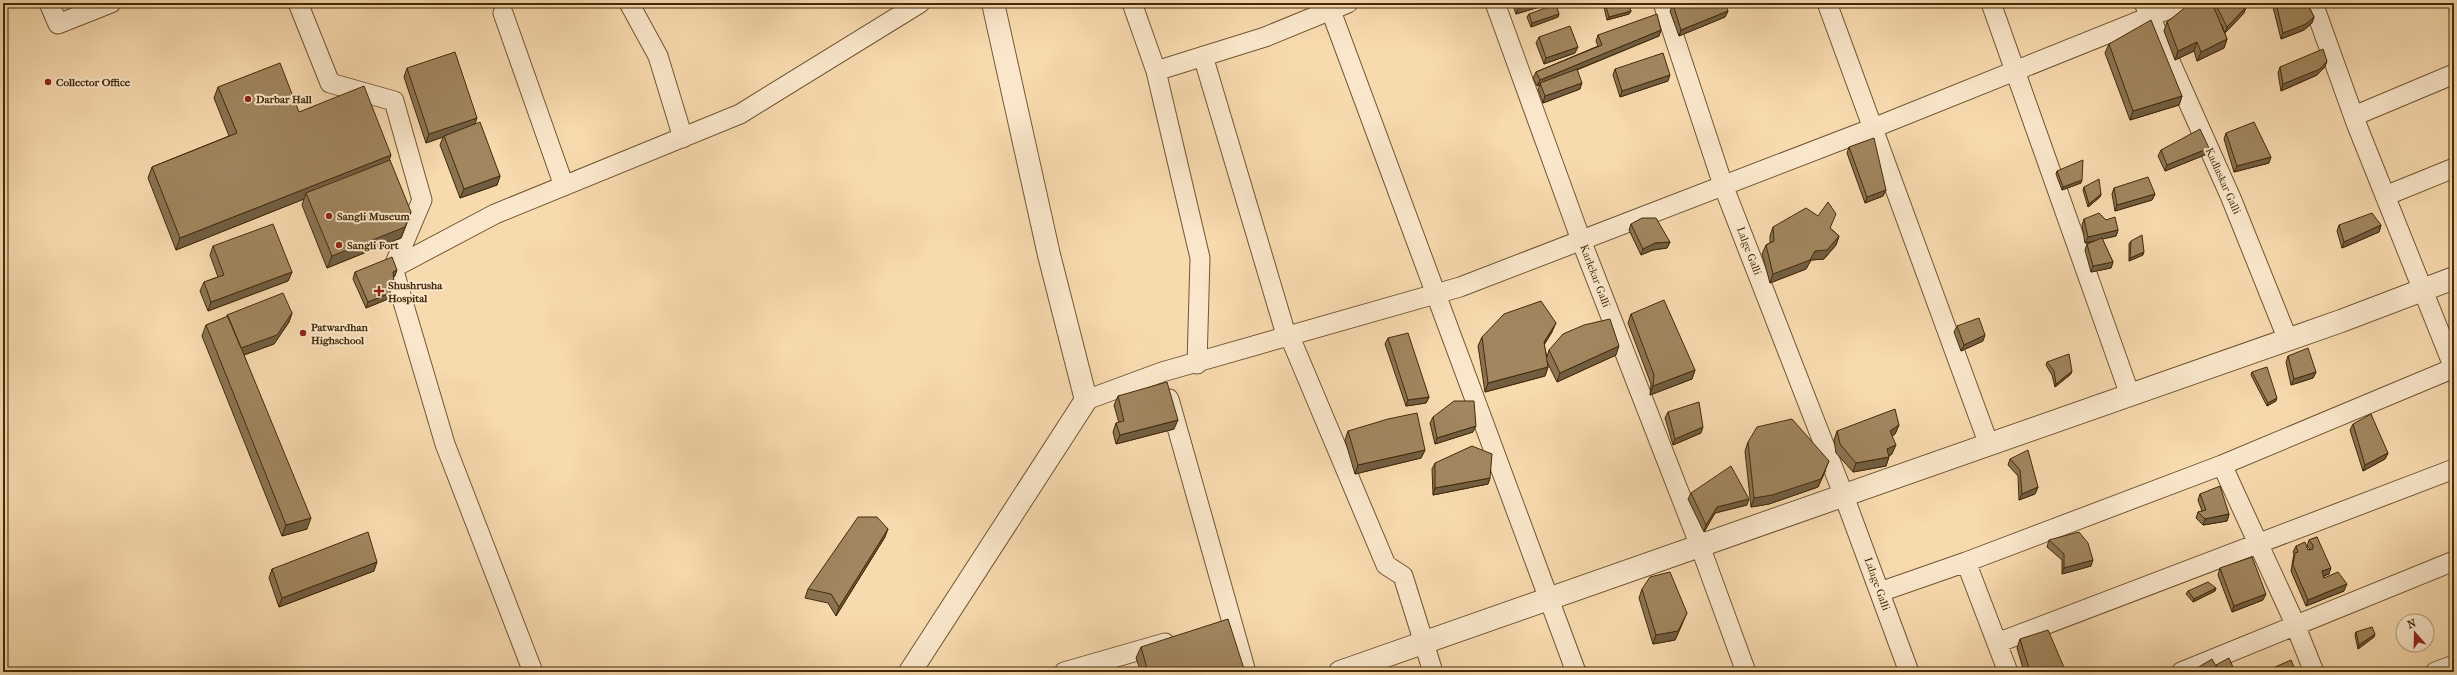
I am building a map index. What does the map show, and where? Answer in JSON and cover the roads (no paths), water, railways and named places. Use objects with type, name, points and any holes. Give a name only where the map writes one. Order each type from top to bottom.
[{"type":"street","points":[[50,3],[58,24],[111,3]]},
{"type":"street","points":[[298,3],[330,83],[394,101],[422,200],[393,268],[444,444],[533,672]]},
{"type":"street","points":[[629,3],[658,56],[683,138]]},
{"type":"street","points":[[393,268],[495,214],[740,114],[920,3]]},
{"type":"street","points":[[993,3],[1049,255],[1086,400]]},
{"type":"street","points":[[1132,3],[1156,71],[1200,258],[1197,364]]},
{"type":"street","name":"Karlekar Galli","points":[[1495,3],[1581,240],[1700,546],[1746,672]]},
{"type":"street","name":"Lalge Galli","points":[[1663,3],[1723,185],[1844,496]]},
{"type":"street","points":[[1827,3],[1989,445]]},
{"type":"street","points":[[1991,3],[2130,395]]},
{"type":"street","points":[[910,672],[1086,400],[1162,372],[1197,364],[1460,287],[1873,128],[2016,70],[2147,10],[2184,3]]},
{"type":"street","points":[[1880,592],[1966,562],[2222,465],[2454,368],[2354,116],[2315,4]]},
{"type":"street","points":[[1156,71],[1265,37],[1336,5],[1437,294],[1576,672]]},
{"type":"street","name":"Kadlaskar Galli","points":[[2147,10],[2231,198],[2288,340]]},
{"type":"street","points":[[503,13],[564,186]]},
{"type":"street","points":[[1203,56],[1288,337],[1386,564],[1403,576],[1433,672]]},
{"type":"street","points":[[2354,116],[2454,74]]},
{"type":"street","points":[[2385,196],[2454,168]]},
{"type":"street","points":[[1340,672],[2288,340],[2454,278]]},
{"type":"street","points":[[1162,372],[1225,627],[1246,672]]},
{"type":"street","points":[[2222,465],[2296,626],[2314,672]]},
{"type":"street","points":[[1997,643],[2454,469]]},
{"type":"street","name":"Lalage Galli","points":[[1844,496],[1909,672]]},
{"type":"street","points":[[1966,562],[2008,672]]},
{"type":"street","points":[[2181,672],[2454,562]]},
{"type":"street","points":[[1064,672],[1179,639]]},
{"type":"street","points":[[2435,672],[2454,665]]},
{"type":"place","name":"Collector Office","points":[[48,82]]},
{"type":"place","name":"Darbar Hall","points":[[248,99]]},
{"type":"place","name":"Sangli Museum","points":[[329,216]]},
{"type":"place","name":"Sangli Fort","points":[[339,245]]},
{"type":"place","name":"Shushrusha Hospital","points":[[379,291]]},
{"type":"place","name":"Patwardhan Highschool","points":[[303,333]]}]
